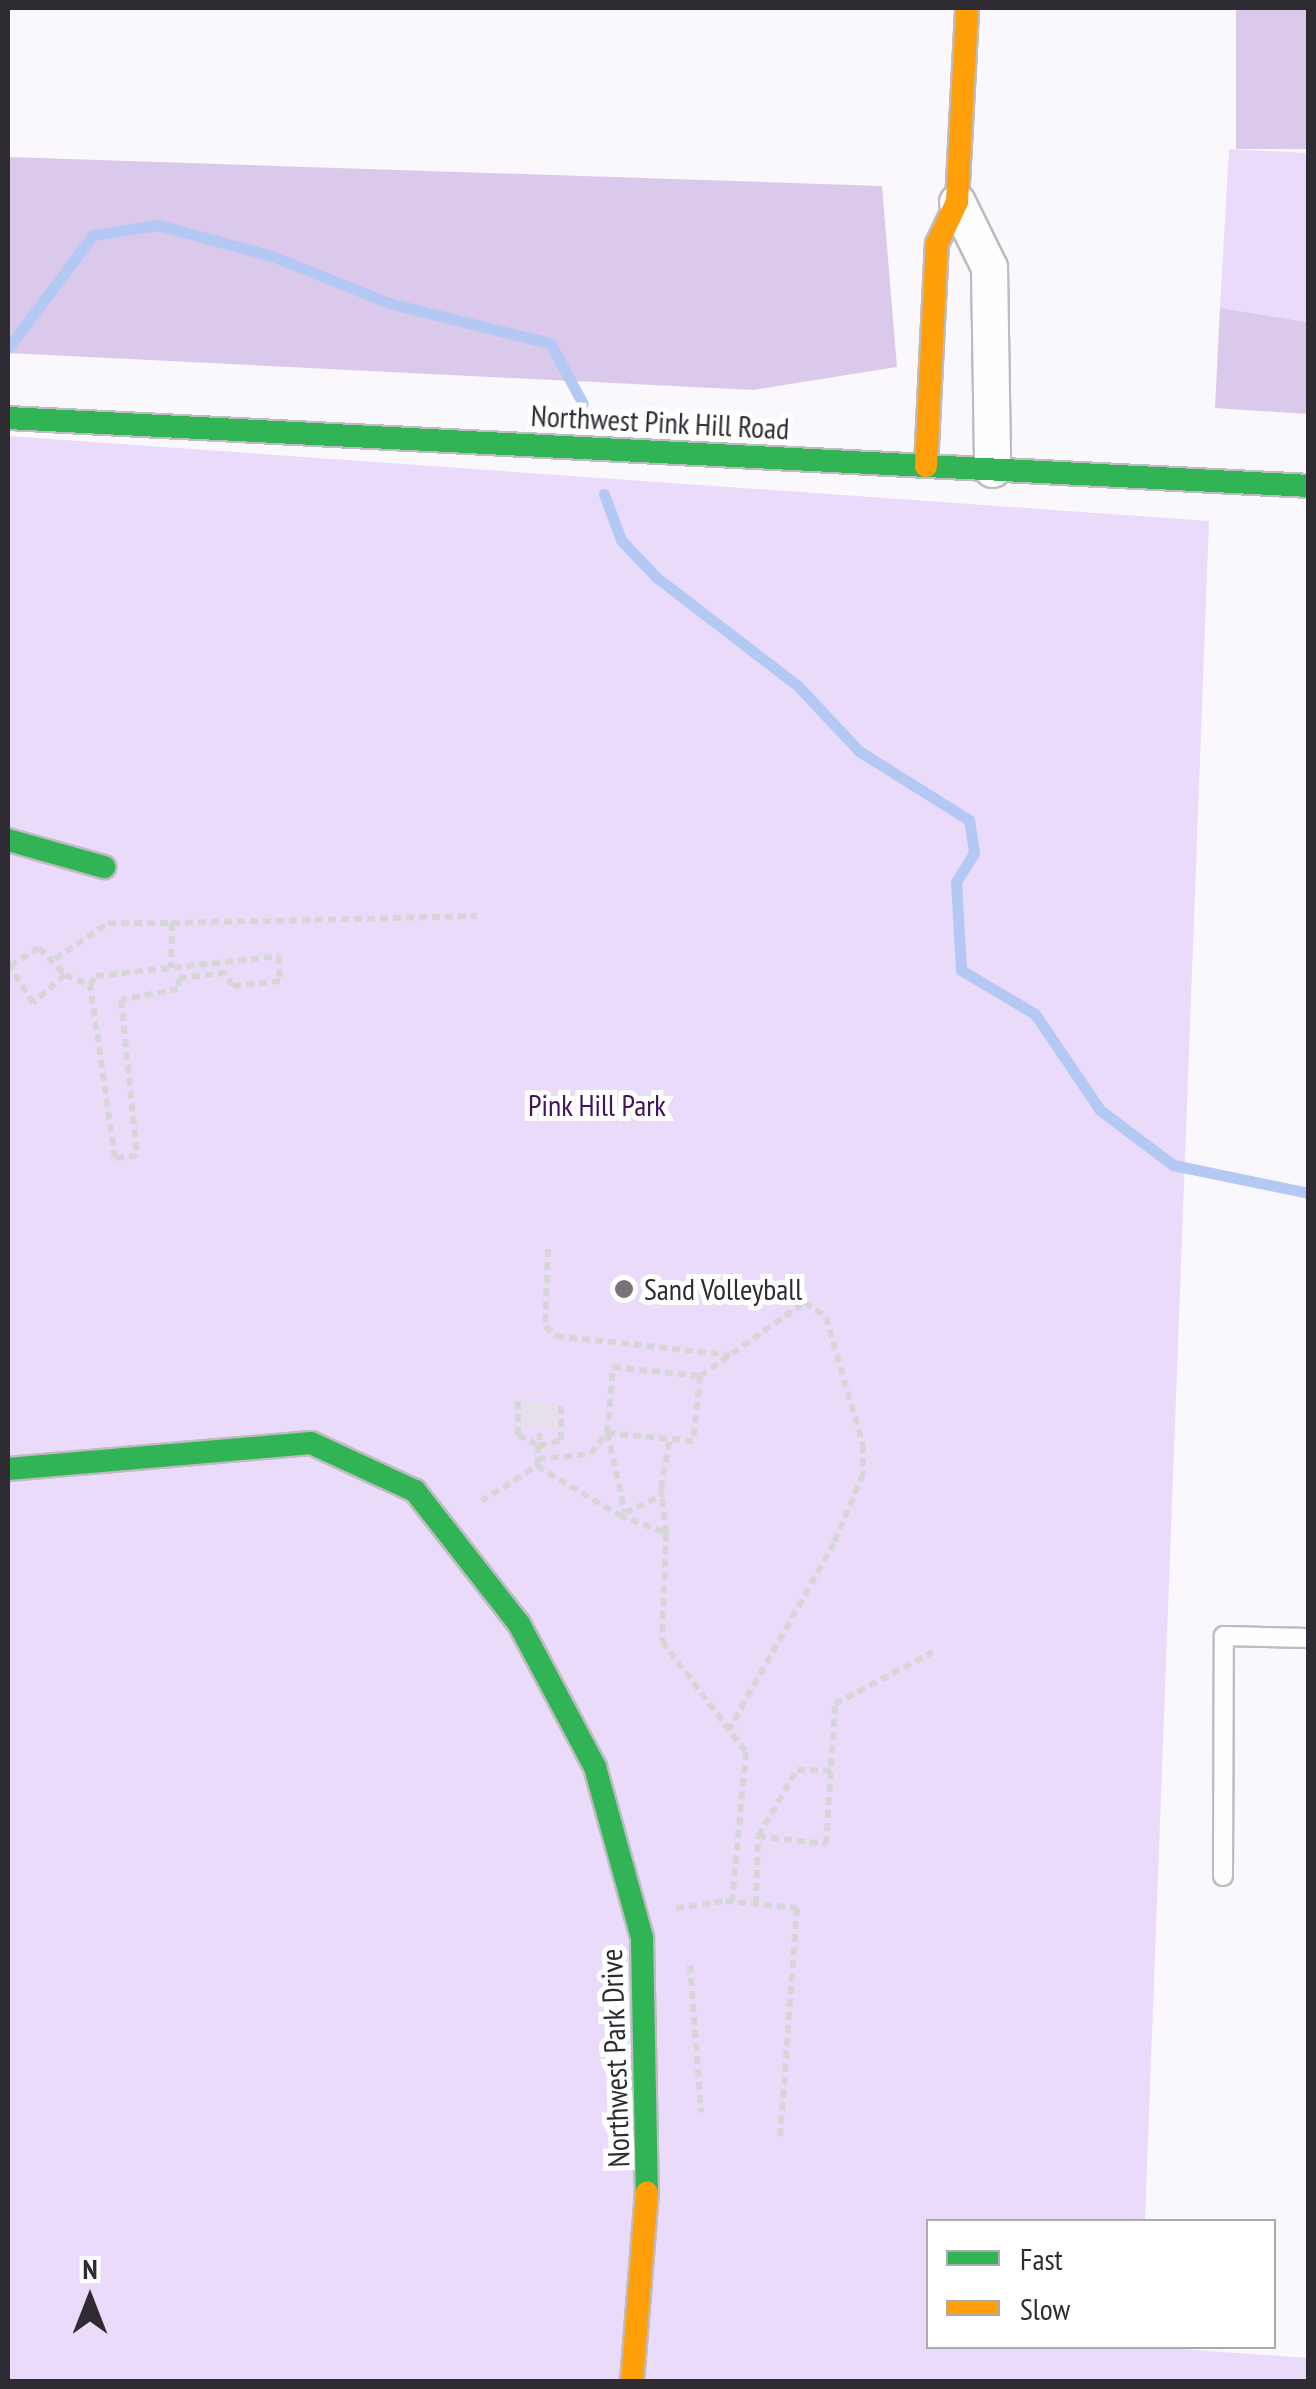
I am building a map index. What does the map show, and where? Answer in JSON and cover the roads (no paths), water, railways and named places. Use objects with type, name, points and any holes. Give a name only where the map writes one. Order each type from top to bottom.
[{"type":"street","points":[[926,466],[937,244],[957,202],[968,8]]},
{"type":"street","points":[[957,202],[989,267],[992,469]]},
{"type":"street","name":"Northwest Pink Hill Road","points":[[8,418],[1308,486]]},
{"type":"street","points":[[8,840],[104,867]]},
{"type":"street","name":"Northwest Park Drive","points":[[8,1470],[311,1443],[415,1492],[520,1624],[595,1767],[642,1938],[652,2148],[632,2382]]},
{"type":"lane","points":[[1223,1876],[1224,1636],[1308,1638]]},
{"type":"waterway","points":[[8,348],[93,235],[158,225],[272,256],[389,303],[550,343],[583,404]]},
{"type":"waterway","points":[[604,494],[621,540],[656,577],[797,685],[859,751],[969,820],[974,853],[956,882],[961,970],[1035,1014],[1100,1110],[1173,1165],[1308,1193]]},
{"type":"place","name":"Sand Volleyball","points":[[624,1289]]},
{"type":"park label","name":"Pink Hill Park","points":[[597,1105]]}]
